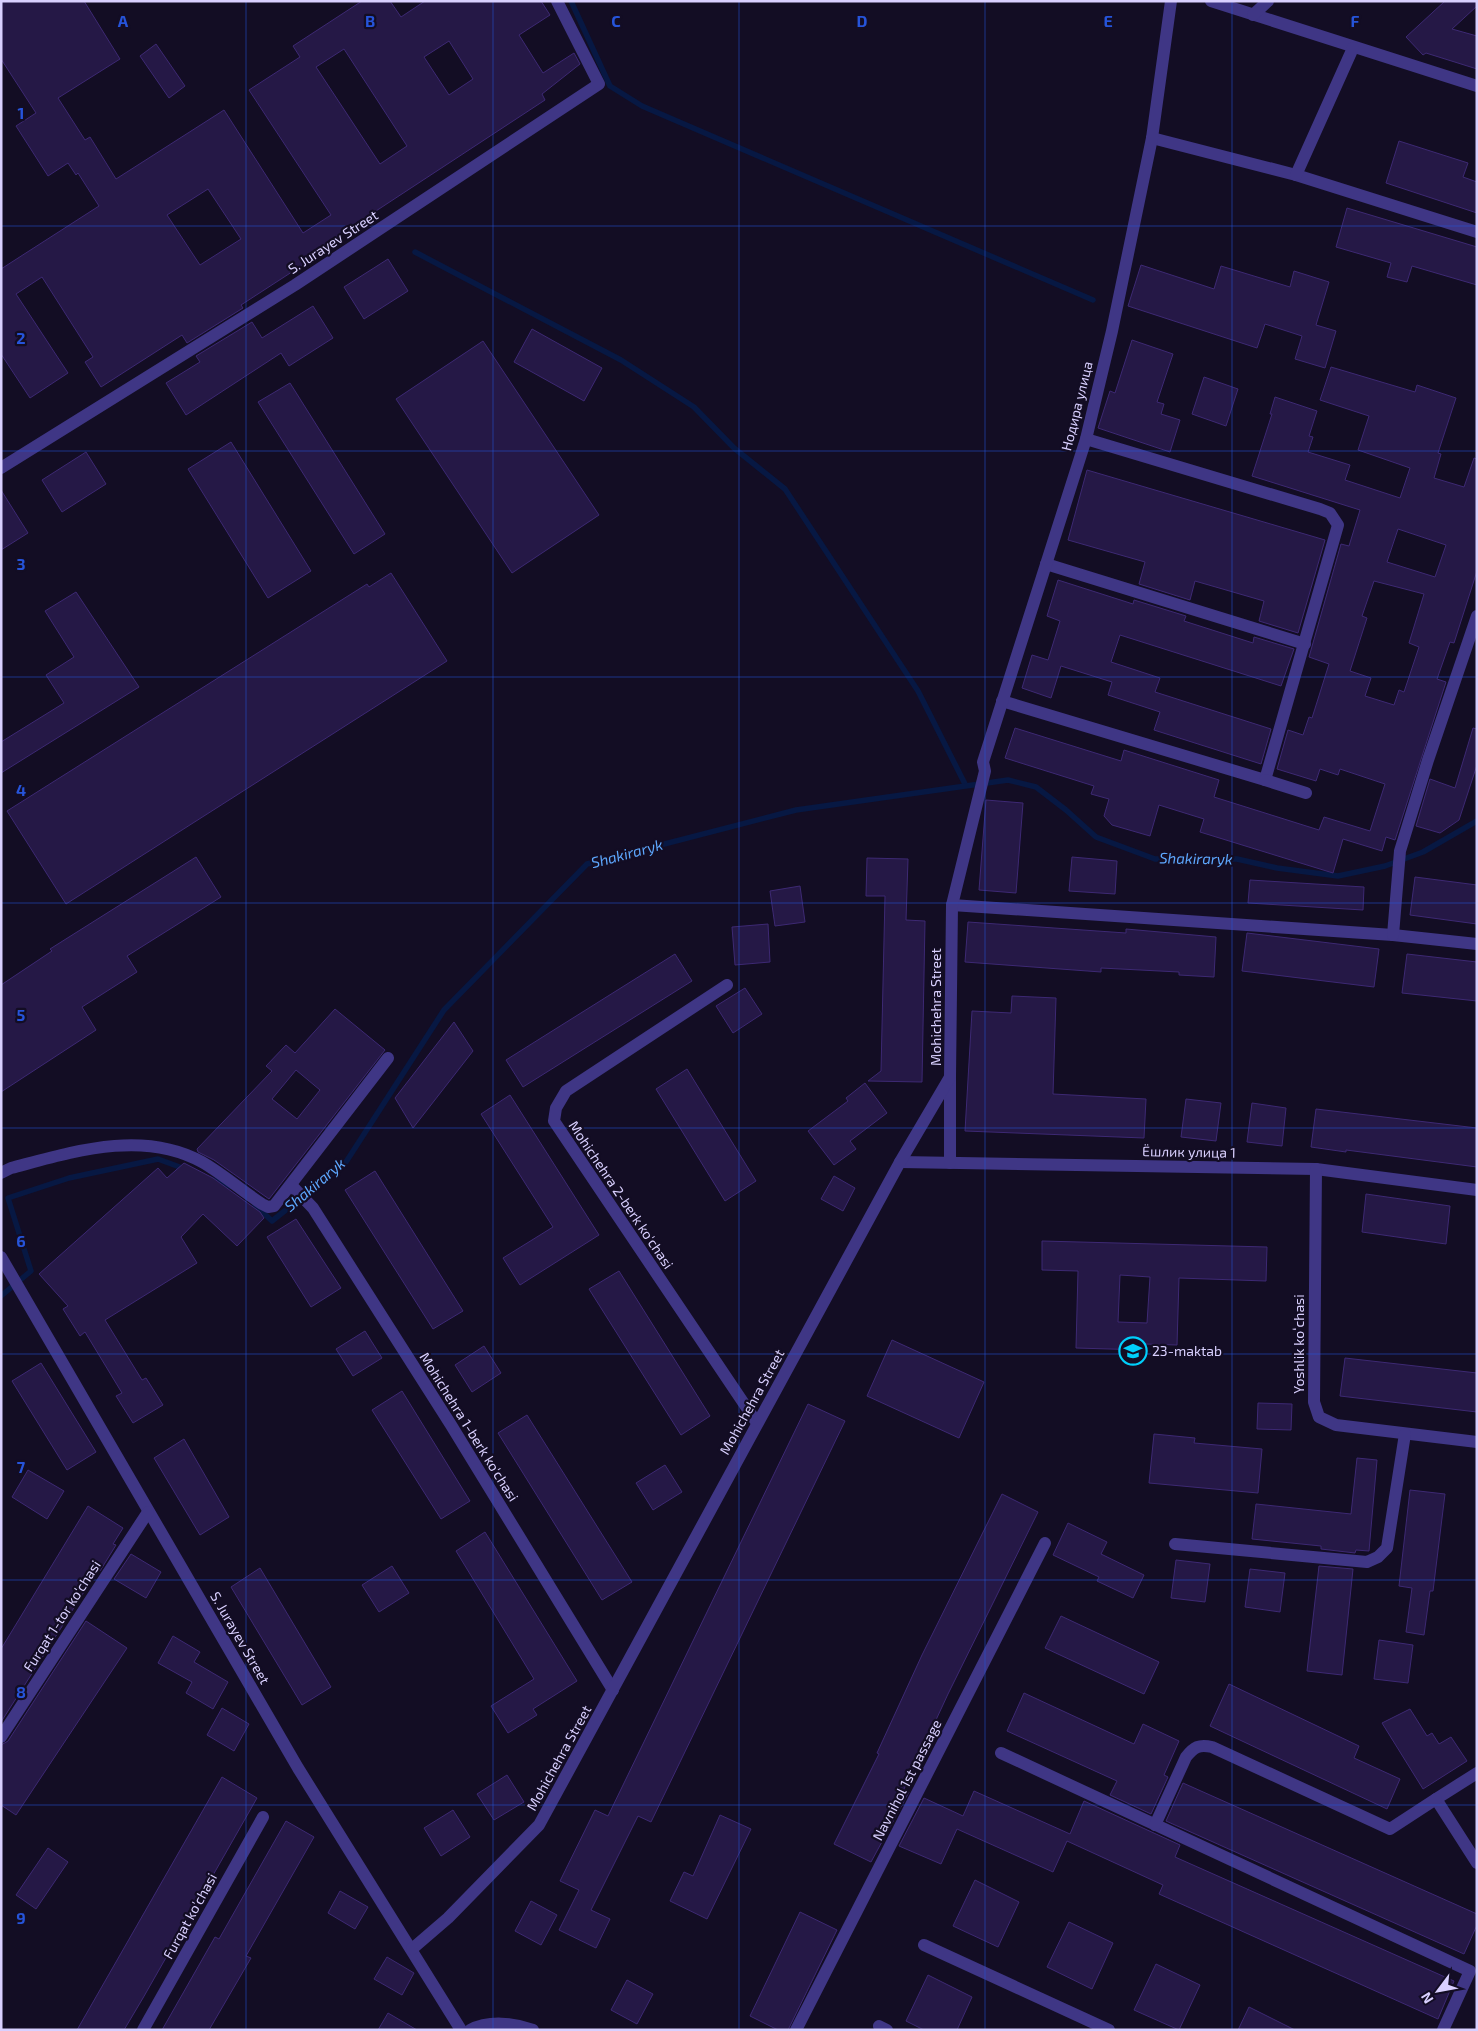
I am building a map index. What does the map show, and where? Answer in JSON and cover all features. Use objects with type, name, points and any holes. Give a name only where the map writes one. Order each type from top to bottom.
[{"type":"street","name":"S. Jurayev Street","points":[[1,468],[295,285],[599,84],[557,1]]},
{"type":"street","name":"Нодира улица","points":[[976,809],[984,771],[983,762],[1086,439],[1114,321],[1152,138],[1171,1]]},
{"type":"street","points":[[1211,1],[1353,48],[1477,86]]},
{"type":"street","points":[[1253,15],[1268,1]]},
{"type":"street","points":[[1296,175],[1353,48]]},
{"type":"street","points":[[1152,138],[1296,175],[1477,232]]},
{"type":"street","points":[[1086,439],[1330,513],[1338,525],[1337,534],[1264,780]]},
{"type":"street","points":[[1046,564],[1305,644]]},
{"type":"street","points":[[1393,935],[1400,851],[1428,760],[1477,616]]},
{"type":"street","points":[[1002,701],[1306,793]]},
{"type":"street","name":"Mohichehra Street","points":[[412,1949],[448,1918],[539,1825],[756,1424],[900,1162],[950,1077],[952,905],[976,809]]},
{"type":"street","points":[[952,905],[1393,935],[1477,944]]},
{"type":"street","name":"Mohichehra 2-berk ko'chasi","points":[[727,985],[566,1091],[556,1108],[554,1122],[756,1424]]},
{"type":"street","points":[[1,1173],[11,1168],[96,1146],[140,1146],[173,1150],[202,1162],[268,1207],[278,1202],[388,1058]]},
{"type":"street","points":[[950,1077],[950,1163]]},
{"type":"street","name":"Ёшлик улица 1","points":[[900,1162],[1316,1169],[1477,1190]]},
{"type":"street","name":"Yoshlik koʻchasi","points":[[1316,1169],[1314,1402],[1320,1417],[1336,1425],[1477,1442]]},
{"type":"street","name":"Mohichehra 1-berk ko'chasi","points":[[291,1185],[312,1208],[452,1425],[613,1690]]},
{"type":"street","name":"S. Jurayev Street","points":[[1,1257],[298,1768],[461,2030]]},
{"type":"street","points":[[1175,1544],[1367,1562],[1378,1557],[1387,1548],[1405,1434]]},
{"type":"street","name":"Furqat 1-tor ko'chasi","points":[[1,1737],[148,1512]]},
{"type":"street","name":"Navnihol 1st passage","points":[[796,2030],[1044,1543]]},
{"type":"street","points":[[1155,1825],[1186,1757],[1193,1748],[1201,1745],[1212,1747],[1390,1829],[1477,1774]]},
{"type":"street","points":[[1001,1753],[1473,1969],[1442,2030]]},
{"type":"street","points":[[1436,1799],[1477,1863]]},
{"type":"street","name":"Furqat ko'chasi","points":[[143,2030],[264,1816]]},
{"type":"street","points":[[924,1945],[1109,2030]]},
{"type":"street","points":[[470,2030],[490,2024],[510,2024],[533,2030]]},
{"type":"building","points":[[1,1],[84,1],[120,59],[58,98],[85,140],[90,137],[116,179],[224,110],[303,233],[331,215],[249,90],[300,57],[293,46],[362,1],[390,1],[401,17],[425,1],[541,1],[550,15],[519,35],[543,73],[574,53],[580,64],[542,94],[545,100],[315,251],[318,255],[241,305],[243,308],[187,343],[182,335],[101,387],[85,362],[93,357],[42,277],[16,294],[68,373],[30,398],[1,354],[1,269],[99,206],[78,173],[76,175],[68,163],[48,176],[16,126],[36,113],[1,59]],"holes":[[[449,41],[473,79],[449,95],[424,57]],[[344,49],[407,146],[380,164],[316,67]],[[208,189],[241,239],[200,265],[167,215]]]},
{"type":"building","points":[[1445,1],[1477,1],[1477,6],[1452,29],[1477,36],[1477,69],[1426,53],[1423,55],[1406,37]]},
{"type":"building","points":[[156,44],[185,86],[169,98],[140,56]]},
{"type":"building","points":[[1399,141],[1468,163],[1463,177],[1477,182],[1477,213],[1386,183]]},
{"type":"building","points":[[1347,208],[1477,247],[1477,285],[1412,266],[1407,282],[1387,277],[1391,263],[1336,247]]},
{"type":"building","points":[[388,259],[408,291],[364,319],[344,287]]},
{"type":"building","points":[[1141,265],[1214,289],[1221,266],[1290,287],[1294,271],[1329,282],[1316,325],[1336,331],[1325,368],[1295,359],[1302,336],[1265,324],[1257,348],[1128,306]]},
{"type":"building","points":[[313,306],[333,338],[289,366],[281,353],[186,415],[166,383],[200,362],[196,356],[252,322],[262,338]]},
{"type":"building","points":[[532,329],[602,368],[584,401],[514,362]]},
{"type":"building","points":[[1132,340],[1173,354],[1157,402],[1164,404],[1161,414],[1180,420],[1170,452],[1098,428],[1110,391],[1115,393]]},
{"type":"building","points":[[483,341],[599,515],[512,573],[396,399]]},
{"type":"building","points":[[1331,367],[1415,392],[1417,385],[1456,398],[1438,453],[1441,454],[1434,478],[1464,487],[1474,458],[1477,459],[1477,571],[1454,643],[1450,642],[1437,679],[1446,682],[1395,840],[1386,837],[1382,851],[1343,839],[1333,873],[1200,832],[1204,819],[1159,805],[1150,836],[1112,825],[1104,816],[1109,799],[1091,794],[1094,786],[1005,758],[1015,728],[1121,761],[1124,750],[1219,780],[1214,797],[1319,830],[1324,817],[1370,831],[1385,784],[1340,769],[1338,775],[1320,769],[1316,781],[1277,769],[1288,730],[1303,735],[1309,717],[1312,718],[1329,664],[1309,657],[1341,544],[1349,546],[1360,510],[1252,476],[1272,414],[1270,414],[1275,397],[1317,411],[1309,436],[1313,437],[1308,452],[1350,465],[1345,480],[1400,498],[1410,468],[1358,450],[1369,416],[1320,400]],"holes":[[[1398,529],[1446,545],[1435,577],[1387,562]],[[1374,581],[1424,594],[1409,643],[1419,647],[1404,692],[1399,690],[1394,705],[1365,696],[1371,678],[1350,671],[1367,618],[1362,616]]]},
{"type":"building","points":[[1204,377],[1238,389],[1226,426],[1192,414]]},
{"type":"building","points":[[290,383],[385,534],[354,554],[258,402]]},
{"type":"building","points":[[231,442],[311,571],[268,598],[188,469]]},
{"type":"building","points":[[86,452],[106,484],[62,512],[42,480]]},
{"type":"building","points":[[1087,470],[1325,540],[1298,633],[1259,621],[1264,601],[1195,581],[1190,600],[1139,584],[1145,562],[1068,540]]},
{"type":"building","points":[[1,490],[28,533],[1,550]]},
{"type":"building","points":[[391,573],[447,661],[66,904],[7,811],[367,584],[369,587]]},
{"type":"building","points":[[1058,580],[1133,604],[1134,600],[1186,616],[1184,621],[1253,643],[1254,637],[1294,649],[1281,686],[1120,635],[1111,662],[1160,678],[1155,692],[1271,729],[1261,764],[1154,730],[1160,712],[1108,695],[1112,682],[1061,666],[1051,698],[1022,688],[1032,655],[1048,660],[1060,621],[1047,616]]},
{"type":"building","points":[[76,592],[139,687],[1,773],[1,742],[64,703],[46,675],[74,657],[45,611]]},
{"type":"building","points":[[1473,728],[1477,729],[1477,765],[1459,820],[1440,833],[1416,826],[1430,779],[1455,788]]},
{"type":"building","points":[[986,800],[1023,803],[1016,893],[979,890]]},
{"type":"building","points":[[196,857],[221,897],[127,956],[137,972],[82,1007],[96,1030],[1,1092],[1,985],[52,951],[50,949]]},
{"type":"building","points":[[1072,857],[1117,861],[1115,894],[1069,891]]},
{"type":"building","points":[[867,858],[908,859],[906,920],[925,921],[922,1082],[868,1081],[881,1071],[885,896],[866,896]]},
{"type":"building","points":[[1415,877],[1477,885],[1477,924],[1410,915]]},
{"type":"building","points":[[1250,880],[1364,887],[1363,910],[1248,903]]},
{"type":"building","points":[[800,886],[805,922],[775,926],[770,891]]},
{"type":"building","points":[[968,922],[1126,933],[1126,929],[1216,937],[1214,977],[1179,975],[1179,972],[1101,968],[1101,972],[965,962]]},
{"type":"building","points":[[768,924],[770,962],[735,965],[732,927]]},
{"type":"building","points":[[1247,933],[1379,949],[1374,987],[1242,971]]},
{"type":"building","points":[[675,954],[692,981],[523,1087],[506,1060]]},
{"type":"building","points":[[1407,954],[1477,962],[1477,1001],[1402,993]]},
{"type":"building","points":[[745,988],[762,1014],[733,1033],[716,1006]]},
{"type":"building","points":[[1012,996],[1056,998],[1053,1094],[1146,1099],[1144,1138],[965,1131],[972,1011],[1011,1013]]},
{"type":"building","points":[[335,1009],[385,1050],[269,1199],[214,1160],[198,1152],[197,1149],[272,1071],[266,1066],[286,1045],[295,1053]],"holes":[[[296,1070],[320,1090],[297,1119],[272,1099]]]},
{"type":"building","points":[[454,1022],[473,1051],[413,1128],[395,1098]]},
{"type":"building","points":[[687,1069],[756,1181],[725,1201],[656,1089]]},
{"type":"building","points":[[865,1083],[887,1113],[850,1141],[856,1149],[834,1165],[808,1131],[848,1101],[846,1098]]},
{"type":"building","points":[[510,1095],[599,1235],[520,1285],[503,1258],[553,1227],[481,1114]]},
{"type":"building","points":[[1186,1099],[1221,1103],[1216,1141],[1181,1137]]},
{"type":"building","points":[[1252,1103],[1286,1108],[1282,1146],[1247,1142]]},
{"type":"building","points":[[1316,1109],[1477,1128],[1477,1167],[1311,1147]]},
{"type":"building","points":[[184,1163],[213,1178],[260,1212],[264,1218],[237,1246],[203,1214],[181,1237],[197,1263],[105,1320],[142,1380],[146,1378],[163,1405],[133,1423],[116,1396],[122,1393],[85,1332],[80,1336],[63,1309],[68,1306],[39,1274],[158,1168],[167,1178]]},
{"type":"building","points":[[375,1171],[463,1311],[433,1329],[345,1190]]},
{"type":"building","points":[[834,1176],[855,1188],[843,1211],[821,1199]]},
{"type":"building","points":[[1366,1194],[1450,1206],[1446,1244],[1362,1232]]},
{"type":"building","points":[[296,1219],[341,1288],[311,1307],[267,1237]]},
{"type":"building","points":[[1042,1241],[1267,1247],[1266,1281],[1179,1278],[1177,1345],[1145,1344],[1144,1350],[1076,1348],[1078,1271],[1042,1270]],"holes":[[[1120,1275],[1150,1277],[1147,1323],[1118,1322]]]},
{"type":"building","points":[[619,1271],[710,1416],[681,1435],[589,1289]]},
{"type":"building","points":[[365,1331],[382,1358],[353,1376],[336,1349]]},
{"type":"building","points":[[892,1340],[984,1382],[959,1438],[867,1396]]},
{"type":"building","points":[[484,1346],[501,1373],[472,1392],[455,1365]]},
{"type":"building","points":[[1345,1358],[1477,1373],[1477,1412],[1340,1396]]},
{"type":"building","points":[[41,1363],[96,1452],[67,1470],[12,1381]]},
{"type":"building","points":[[402,1391],[470,1501],[441,1519],[372,1410]]},
{"type":"building","points":[[1258,1403],[1292,1404],[1291,1430],[1257,1429]]},
{"type":"building","points":[[808,1404],[845,1421],[651,1822],[638,1816],[591,1910],[610,1919],[596,1948],[559,1930],[579,1890],[560,1881],[595,1810],[608,1816]]},
{"type":"building","points":[[527,1415],[632,1582],[602,1600],[498,1433]]},
{"type":"building","points":[[1154,1434],[1195,1438],[1194,1443],[1262,1449],[1258,1493],[1149,1483]]},
{"type":"building","points":[[184,1439],[229,1517],[200,1535],[154,1458]]},
{"type":"building","points":[[1357,1458],[1377,1460],[1369,1551],[1356,1550],[1355,1553],[1321,1549],[1321,1546],[1252,1539],[1256,1504],[1351,1514]]},
{"type":"building","points":[[665,1465],[682,1492],[653,1510],[636,1483]]},
{"type":"building","points":[[28,1470],[64,1491],[47,1519],[12,1497]]},
{"type":"building","points":[[1410,1490],[1445,1494],[1433,1591],[1430,1591],[1424,1635],[1406,1632],[1412,1588],[1399,1586]]},
{"type":"building","points":[[1002,1494],[1038,1512],[948,1694],[904,1789],[909,1792],[871,1862],[834,1844],[879,1754],[877,1753],[922,1655]]},
{"type":"building","points":[[88,1506],[123,1528],[113,1544],[116,1545],[100,1571],[98,1570],[1,1722],[1,1649]]},
{"type":"building","points":[[1068,1523],[1107,1542],[1101,1554],[1144,1575],[1133,1598],[1097,1581],[1099,1577],[1053,1555]]},
{"type":"building","points":[[485,1532],[577,1681],[533,1709],[537,1715],[508,1733],[491,1706],[534,1679],[456,1551]]},
{"type":"building","points":[[131,1554],[161,1572],[146,1598],[114,1579]]},
{"type":"building","points":[[1176,1560],[1210,1564],[1205,1602],[1171,1598]]},
{"type":"building","points":[[392,1566],[409,1593],[379,1612],[362,1585]]},
{"type":"building","points":[[1319,1566],[1353,1569],[1342,1675],[1307,1671]]},
{"type":"building","points":[[260,1568],[331,1687],[302,1705],[231,1587]]},
{"type":"building","points":[[1250,1569],[1285,1573],[1280,1612],[1245,1607]]},
{"type":"building","points":[[1061,1616],[1159,1662],[1144,1694],[1045,1648]]},
{"type":"building","points":[[86,1621],[127,1648],[16,1815],[1,1805],[1,1745],[8,1741]]},
{"type":"building","points":[[173,1636],[200,1652],[194,1662],[228,1682],[213,1709],[186,1693],[192,1682],[158,1663]]},
{"type":"building","points":[[1379,1640],[1413,1645],[1408,1683],[1374,1679]]},
{"type":"building","points":[[1229,1684],[1359,1746],[1354,1758],[1400,1779],[1387,1809],[1210,1726]]},
{"type":"building","points":[[1024,1693],[1134,1744],[1143,1724],[1179,1741],[1164,1775],[1168,1777],[1151,1814],[1110,1795],[1117,1781],[1007,1731]]},
{"type":"building","points":[[222,1708],[249,1724],[234,1751],[207,1735]]},
{"type":"building","points":[[1410,1709],[1427,1736],[1432,1733],[1439,1744],[1451,1737],[1467,1761],[1423,1789],[1382,1723]]},
{"type":"building","points":[[507,1775],[524,1802],[494,1820],[477,1794]]},
{"type":"building","points":[[222,1777],[257,1798],[143,1998],[124,2030],[77,2030]]},
{"type":"building","points":[[1183,1783],[1477,1914],[1477,1925],[1464,1954],[1166,1821]]},
{"type":"building","points":[[974,1791],[1070,1834],[1084,1801],[1180,1845],[1175,1857],[1454,1981],[1438,2019],[1159,1894],[1163,1885],[1067,1841],[1053,1872],[957,1829],[941,1864],[899,1846],[924,1798],[963,1816]]},
{"type":"building","points":[[453,1810],[470,1837],[441,1856],[424,1828]]},
{"type":"building","points":[[720,1815],[751,1829],[707,1919],[670,1901],[684,1872],[693,1876]]},
{"type":"building","points":[[286,1821],[314,1837],[246,1956],[251,1958],[209,2030],[162,2030],[215,1937],[219,1939]]},
{"type":"building","points":[[48,1848],[68,1862],[36,1909],[16,1895]]},
{"type":"building","points":[[975,1880],[1019,1902],[998,1947],[953,1926]]},
{"type":"building","points":[[340,1891],[368,1907],[355,1929],[328,1913]]},
{"type":"building","points":[[531,1901],[557,1915],[541,1945],[515,1931]]},
{"type":"building","points":[[800,1912],[837,1930],[788,2030],[778,2030],[750,2016]]},
{"type":"building","points":[[1069,1922],[1113,1943],[1092,1989],[1047,1967]]},
{"type":"building","points":[[387,1957],[414,1973],[402,1995],[374,1979]]},
{"type":"building","points":[[1156,1964],[1200,1985],[1179,2030],[1134,2010]]},
{"type":"building","points":[[928,1975],[972,1997],[957,2030],[924,2030],[906,2021]]},
{"type":"building","points":[[627,1980],[653,1994],[637,2024],[611,2010]]},
{"type":"building","points":[[1249,2007],[1295,2030],[1238,2030]]},
{"type":"building","points":[[388,2013],[417,2030],[378,2030]]},
{"type":"waterway","points":[[571,1],[610,86],[642,106],[1093,300]]},
{"type":"waterway","points":[[415,252],[621,360],[694,407],[734,448],[785,489],[918,691],[965,784]]},
{"type":"waterway","name":"Shakiraryk","points":[[255,1205],[272,1221],[346,1162],[444,1010],[587,864],[796,810],[1008,780],[1036,787],[1066,810],[1096,837],[1155,859],[1237,859],[1277,868],[1338,876],[1385,866],[1423,852],[1477,821]]},
{"type":"waterway","name":"Shakiraryk","points":[[1,1296],[31,1271],[8,1198],[69,1178],[158,1159],[185,1169]]},
{"type":"waterway","name":"Shakiraryk","points":[[210,1179],[230,1186]]},
{"type":"place","name":"23-maktab","points":[[1133,1351]]}]
